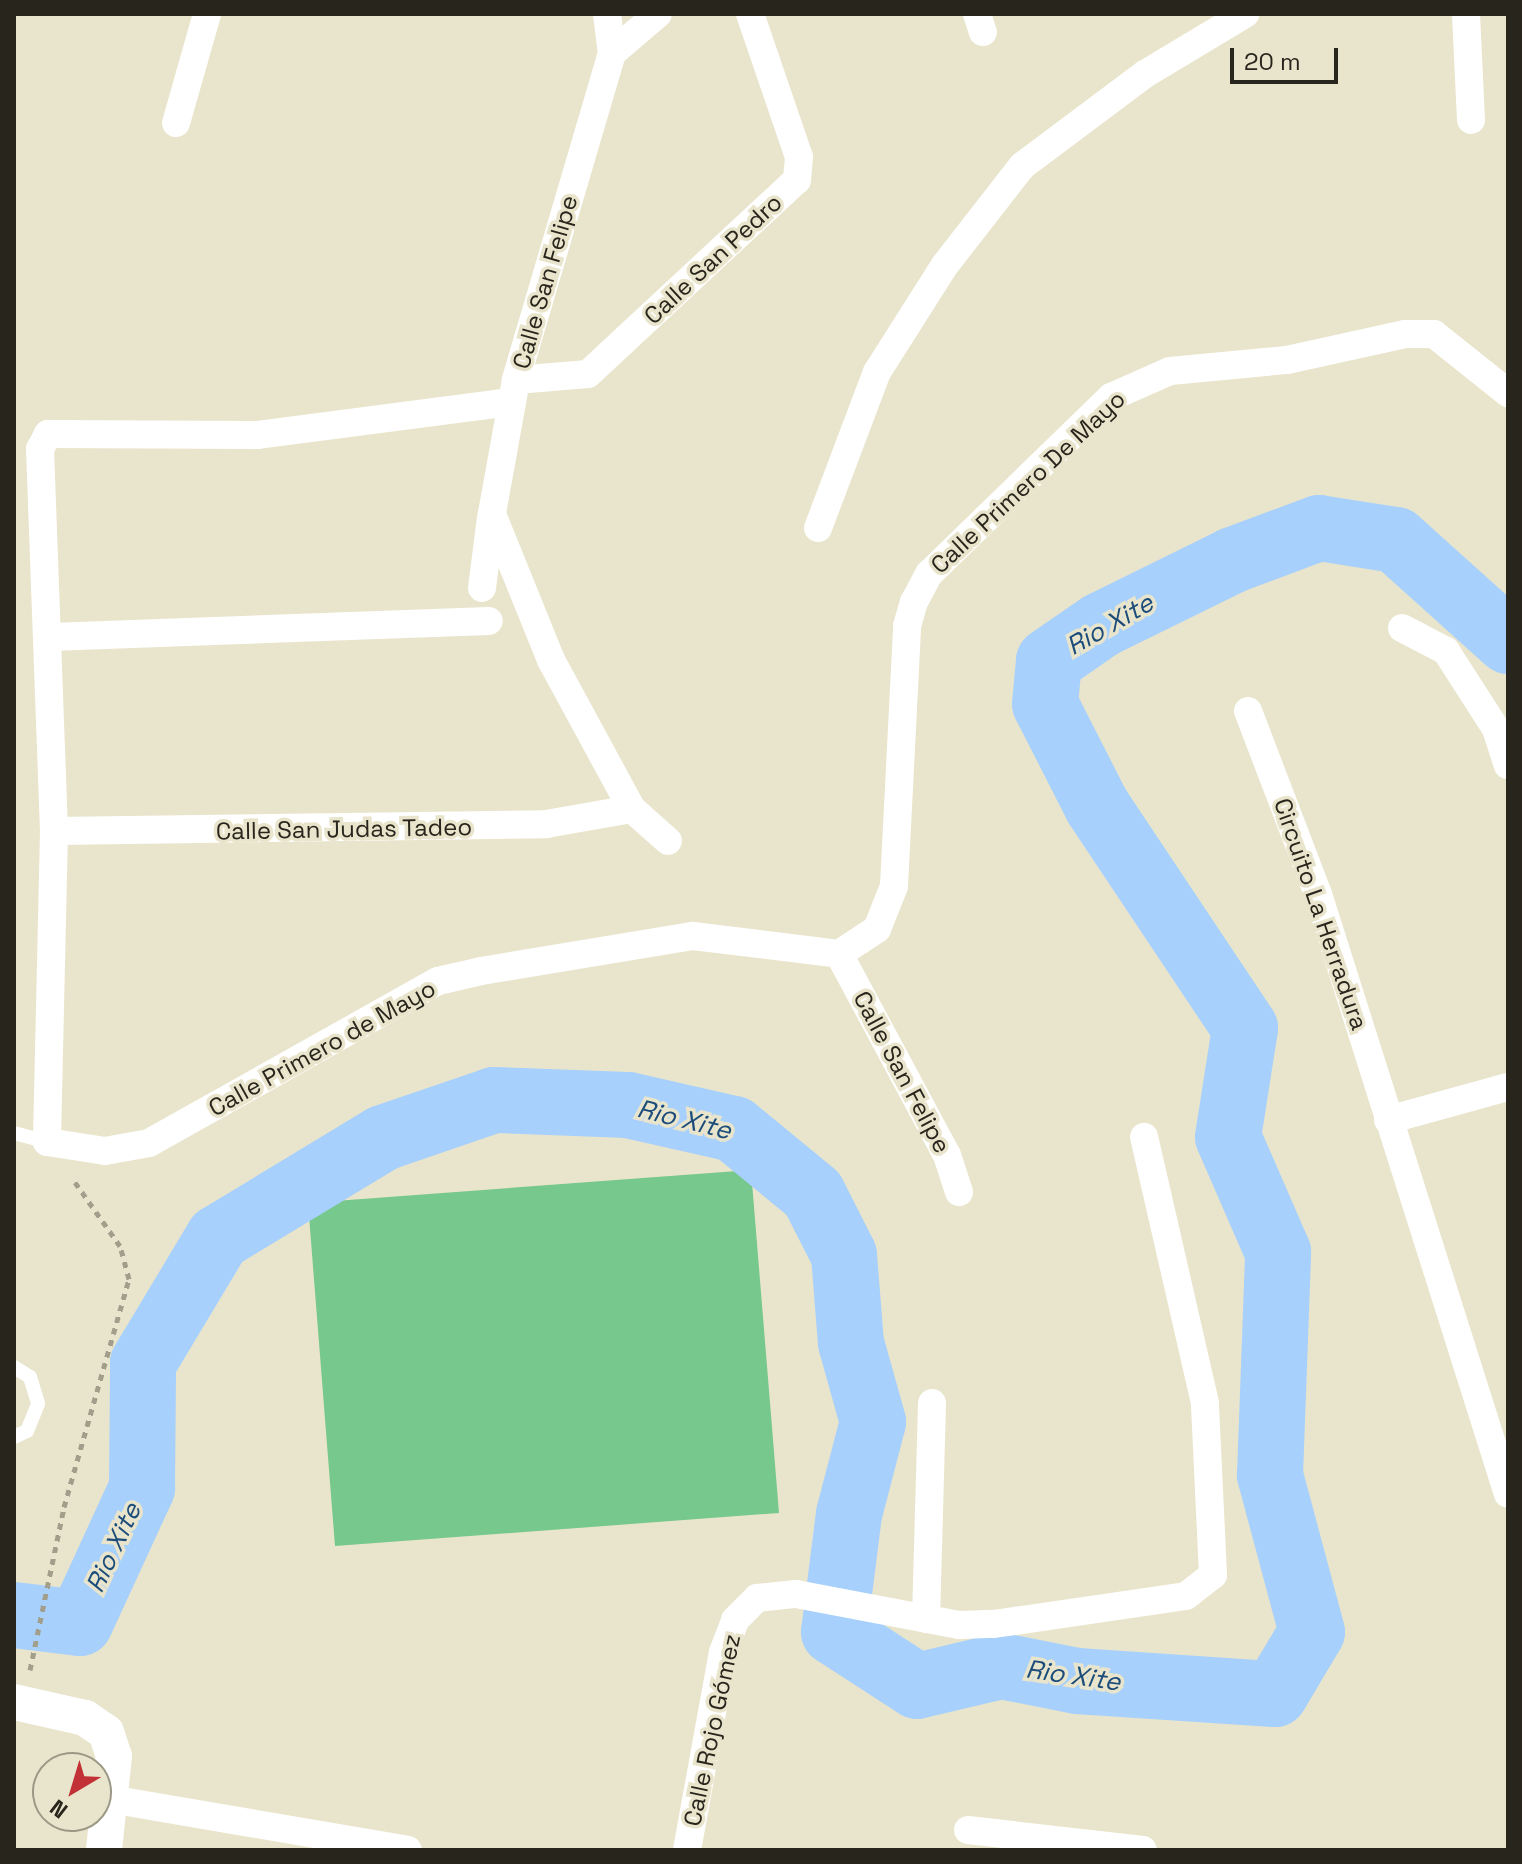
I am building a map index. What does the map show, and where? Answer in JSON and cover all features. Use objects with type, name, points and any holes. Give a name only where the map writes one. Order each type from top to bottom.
[{"type":"street","points":[[176,123],[207,14]]},
{"type":"street","name":"Calle San Felipe","points":[[482,588],[514,391],[612,53],[607,14]]},
{"type":"street","points":[[612,53],[658,14]]},
{"type":"street","name":"Calle San Pedro","points":[[514,391],[588,374],[797,180],[799,157],[750,14]]},
{"type":"street","points":[[818,528],[877,372],[945,265],[1022,166],[1145,74],[1245,14]]},
{"type":"street","points":[[1466,14],[1471,120]]},
{"type":"street","name":"Calle Primero De Mayo","points":[[839,954],[877,929],[894,886],[907,626],[914,602],[929,574],[1111,397],[1170,371],[1287,360],[1405,334],[1434,334],[1508,393]]},
{"type":"street","points":[[47,1142],[54,831],[50,637],[40,449],[48,434],[258,435],[514,391]]},
{"type":"street","points":[[492,514],[551,660],[632,809],[668,841]]},
{"type":"street","points":[[50,637],[489,621]]},
{"type":"street","points":[[1402,628],[1446,651],[1496,729],[1508,765]]},
{"type":"street","name":"Circuito La Herradura","points":[[1248,711],[1318,894],[1508,1494]]},
{"type":"street","name":"Calle San Judas Tadeo","points":[[54,831],[546,824],[632,809]]},
{"type":"street","name":"Calle Primero de Mayo","points":[[47,1142],[105,1151],[149,1143],[438,981],[693,936],[839,954]]},
{"type":"street","name":"Calle San Felipe","points":[[839,954],[947,1155],[959,1192]]},
{"type":"street","points":[[1388,1120],[1508,1087]]},
{"type":"street","name":"Calle Rojo Gómez","points":[[687,1850],[735,1620],[757,1598],[796,1594],[880,1607],[926,1619],[1037,1620],[1186,1596],[1213,1575],[1205,1403],[1144,1137]]},
{"type":"street","points":[[926,1619],[932,1403]]},
{"type":"street","points":[[22,1688],[85,1718],[106,1732],[114,1756],[112,1778]]},
{"type":"street","points":[[112,1799],[408,1850]]},
{"type":"street","points":[[968,1830],[1141,1850]]},
{"type":"lane","points":[[14,1133],[47,1142]]},
{"type":"lane","points":[[14,1367],[30,1377],[38,1404],[27,1431],[14,1437]]},
{"type":"path","points":[[22,1688],[40,1607],[129,1279],[120,1246],[47,1142]]},
{"type":"green space","points":[[751,1170],[779,1513],[335,1546],[308,1203]]},
{"type":"waterway","name":"Rio Xite","points":[[14,1615],[80,1623],[142,1488],[143,1363],[218,1238],[383,1138],[494,1100],[628,1105],[734,1129],[813,1194],[844,1255],[851,1343],[873,1422],[849,1514],[834,1632],[917,1686],[1001,1666],[1077,1681],[1275,1694],[1312,1632],[1270,1475],[1278,1252],[1228,1137],[1245,1028],[1097,806],[1045,704],[1049,661],[1101,625],[1233,560],[1319,528],[1396,540],[1508,641]]}]
